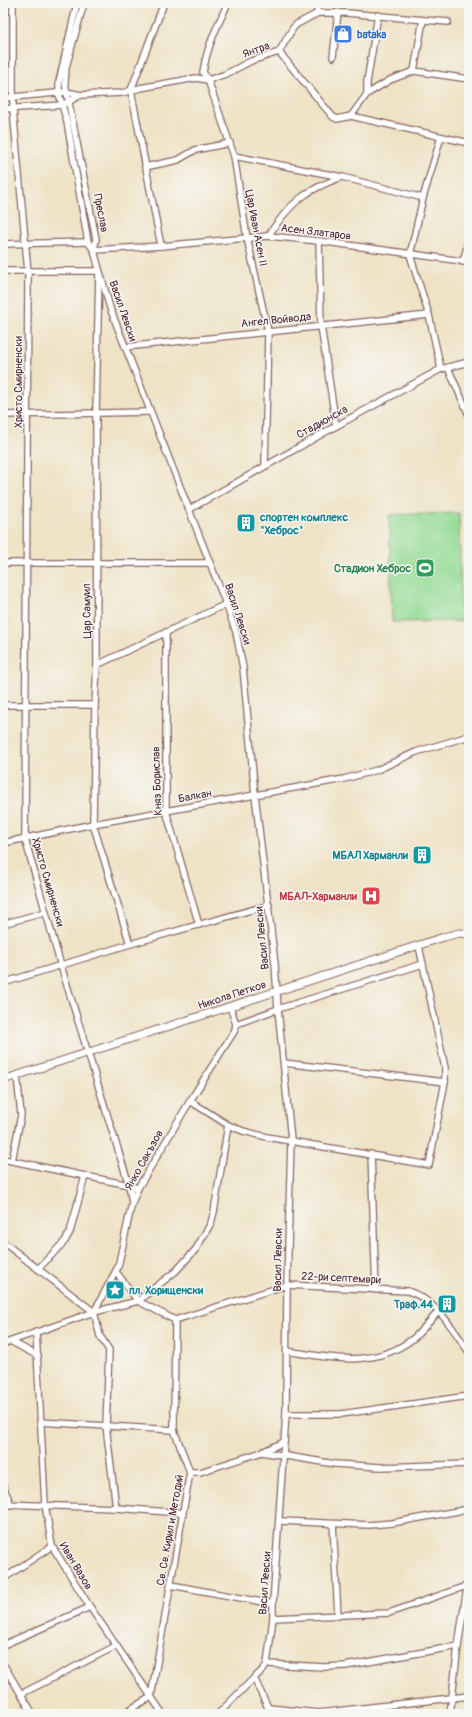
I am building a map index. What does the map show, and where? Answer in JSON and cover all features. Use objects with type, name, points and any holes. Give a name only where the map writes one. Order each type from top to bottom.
[{"type":"street","name":"Христо Смирненски","points":[[13,3],[13,109],[28,272],[25,839],[61,966],[129,1185],[132,1203]]},
{"type":"street","name":"Преслав","points":[[77,3],[59,82],[59,94],[67,122],[88,242],[94,250]]},
{"type":"street","name":"Преслав","points":[[84,3],[66,67],[66,92],[96,239],[94,250]]},
{"type":"street","points":[[161,246],[131,90],[164,3]]},
{"type":"street","name":"Цар Иван Асен II","points":[[228,3],[206,53],[203,72],[208,80],[234,156],[247,238],[268,331],[265,466]]},
{"type":"street","points":[[314,3],[318,13]]},
{"type":"street","points":[[333,57],[338,12]]},
{"type":"street","name":"Янтра","points":[[81,95],[122,93],[196,78],[208,80],[226,74],[252,61],[279,52],[293,28],[297,24],[318,13],[338,12],[448,22]]},
{"type":"street","points":[[367,94],[367,82],[378,16]]},
{"type":"street","points":[[414,70],[423,20]]},
{"type":"street","points":[[279,52],[329,114],[337,119],[351,116],[469,143]]},
{"type":"street","points":[[351,116],[367,94],[390,80],[414,70],[469,79]]},
{"type":"street","points":[[3,98],[59,94],[66,92],[81,95]]},
{"type":"street","points":[[3,109],[62,105],[81,95]]},
{"type":"street","points":[[441,137],[423,198],[410,255],[429,315],[441,369]]},
{"type":"street","points":[[145,167],[178,160],[195,150],[230,143]]},
{"type":"street","points":[[234,156],[342,177],[423,198]]},
{"type":"street","points":[[268,236],[276,224],[304,194],[316,187],[342,177]]},
{"type":"street","name":"Асен Златаров","points":[[94,250],[161,246],[268,236],[319,241],[466,262]]},
{"type":"street","points":[[466,262],[469,238]]},
{"type":"street","points":[[319,241],[321,326],[336,426]]},
{"type":"street","points":[[3,244],[88,242]]},
{"type":"street","name":"Васил Левски","points":[[94,250],[110,308],[150,412],[190,509],[236,632],[243,668],[255,795],[269,905],[291,1140],[287,1285],[286,1414],[273,1618],[267,1664]]},
{"type":"street","points":[[3,271],[99,271]]},
{"type":"street","name":"Цар Самуил","points":[[99,271],[96,414],[97,664],[93,824],[130,944]]},
{"type":"street","name":"Ангел Войвода","points":[[125,347],[429,315]]},
{"type":"street","name":"Стадионска","points":[[190,509],[336,426],[441,369],[469,362]]},
{"type":"street","points":[[448,368],[469,415]]},
{"type":"street","points":[[3,415],[150,412]]},
{"type":"street","points":[[3,563],[210,563]]},
{"type":"street","points":[[97,664],[226,604]]},
{"type":"street","name":"Княз Борислав","points":[[166,632],[166,811],[200,926]]},
{"type":"street","points":[[3,705],[95,706]]},
{"type":"street","name":"Балкан","points":[[3,843],[93,824],[344,780],[377,770],[416,752],[469,736]]},
{"type":"street","points":[[3,984],[130,944],[200,926],[269,905]]},
{"type":"street","points":[[3,924],[46,912]]},
{"type":"street","name":"Никола Петков","points":[[3,1080],[459,933],[469,934]]},
{"type":"street","points":[[190,1101],[228,1125],[261,1135],[429,1165],[445,1082],[443,1054],[419,946]]},
{"type":"street","points":[[230,1006],[236,1024],[278,1008],[423,964]]},
{"type":"street","name":"Янко Сакъзов","points":[[94,1312],[116,1272],[132,1203],[138,1188],[190,1101],[235,1030],[236,1024]]},
{"type":"street","points":[[284,1063],[445,1082]]},
{"type":"street","points":[[12,1161],[21,1115],[17,1076]]},
{"type":"street","points":[[3,1344],[94,1312],[138,1301],[187,1261],[208,1228],[214,1212],[228,1125]]},
{"type":"street","points":[[370,1154],[376,1290]]},
{"type":"street","points":[[3,1159],[138,1188]]},
{"type":"street","points":[[38,1269],[65,1241],[70,1232],[85,1176]]},
{"type":"street","points":[[3,1242],[94,1312],[100,1336],[109,1350],[106,1426],[116,1508]]},
{"type":"street","points":[[116,1272],[138,1301],[175,1320]]},
{"type":"street","name":"22-ри септември","points":[[175,1320],[287,1285],[408,1291],[418,1294],[429,1302],[453,1329],[469,1352]]},
{"type":"street","points":[[287,1351],[342,1359],[367,1358],[385,1354],[400,1347],[414,1337],[438,1312]]},
{"type":"street","name":"Св. Св. Кирил и Методий","points":[[151,1697],[190,1472],[174,1430],[175,1320]]},
{"type":"street","name":"Иван Вазов","points":[[36,1332],[45,1505],[52,1546],[90,1607],[163,1714]]},
{"type":"street","points":[[12,1342],[38,1356]]},
{"type":"street","points":[[286,1414],[341,1414],[469,1396]]},
{"type":"street","points":[[40,1422],[174,1430]]},
{"type":"street","points":[[190,1472],[200,1472],[262,1452],[284,1442]]},
{"type":"street","points":[[262,1452],[335,1464],[380,1467],[469,1464]]},
{"type":"street","points":[[3,1486],[11,1505]]},
{"type":"street","points":[[3,1504],[116,1508],[182,1513]]},
{"type":"street","points":[[280,1521],[369,1525],[392,1523],[469,1509]]},
{"type":"street","points":[[333,1524],[338,1616]]},
{"type":"street","points":[[3,1579],[52,1546]]},
{"type":"street","points":[[450,1714],[458,1646],[469,1575]]},
{"type":"street","points":[[171,1585],[273,1604]]},
{"type":"street","points":[[273,1618],[389,1613],[468,1585]]},
{"type":"street","points":[[3,1645],[90,1607]]},
{"type":"street","points":[[21,1694],[116,1646]]},
{"type":"street","points":[[218,1714],[264,1669],[267,1664],[326,1667],[345,1666],[458,1646]]},
{"type":"street","points":[[3,1664],[33,1714]]},
{"type":"street","points":[[254,1678],[270,1714]]},
{"type":"street","points":[[268,1708],[319,1712],[469,1696]]},
{"type":"street","points":[[122,1714],[151,1697]]},
{"type":"green space","name":"Стадион Хеброс","points":[[459,513],[461,621],[392,622],[389,515]]},
{"type":"place","name":"bataka","points":[[343,34]]},
{"type":"place","name":"спортен комплекс \"Хеброс\"","points":[[246,523]]},
{"type":"place","name":"Стадион Хеброс","points":[[425,568]]},
{"type":"place","name":"МБАЛ Харманли","points":[[422,855]]},
{"type":"place","name":"МБАЛ-Харманли","points":[[371,896]]},
{"type":"place","name":"пл. Хорищенски","points":[[115,1290]]},
{"type":"place","name":"Траф.44","points":[[447,1304]]}]
